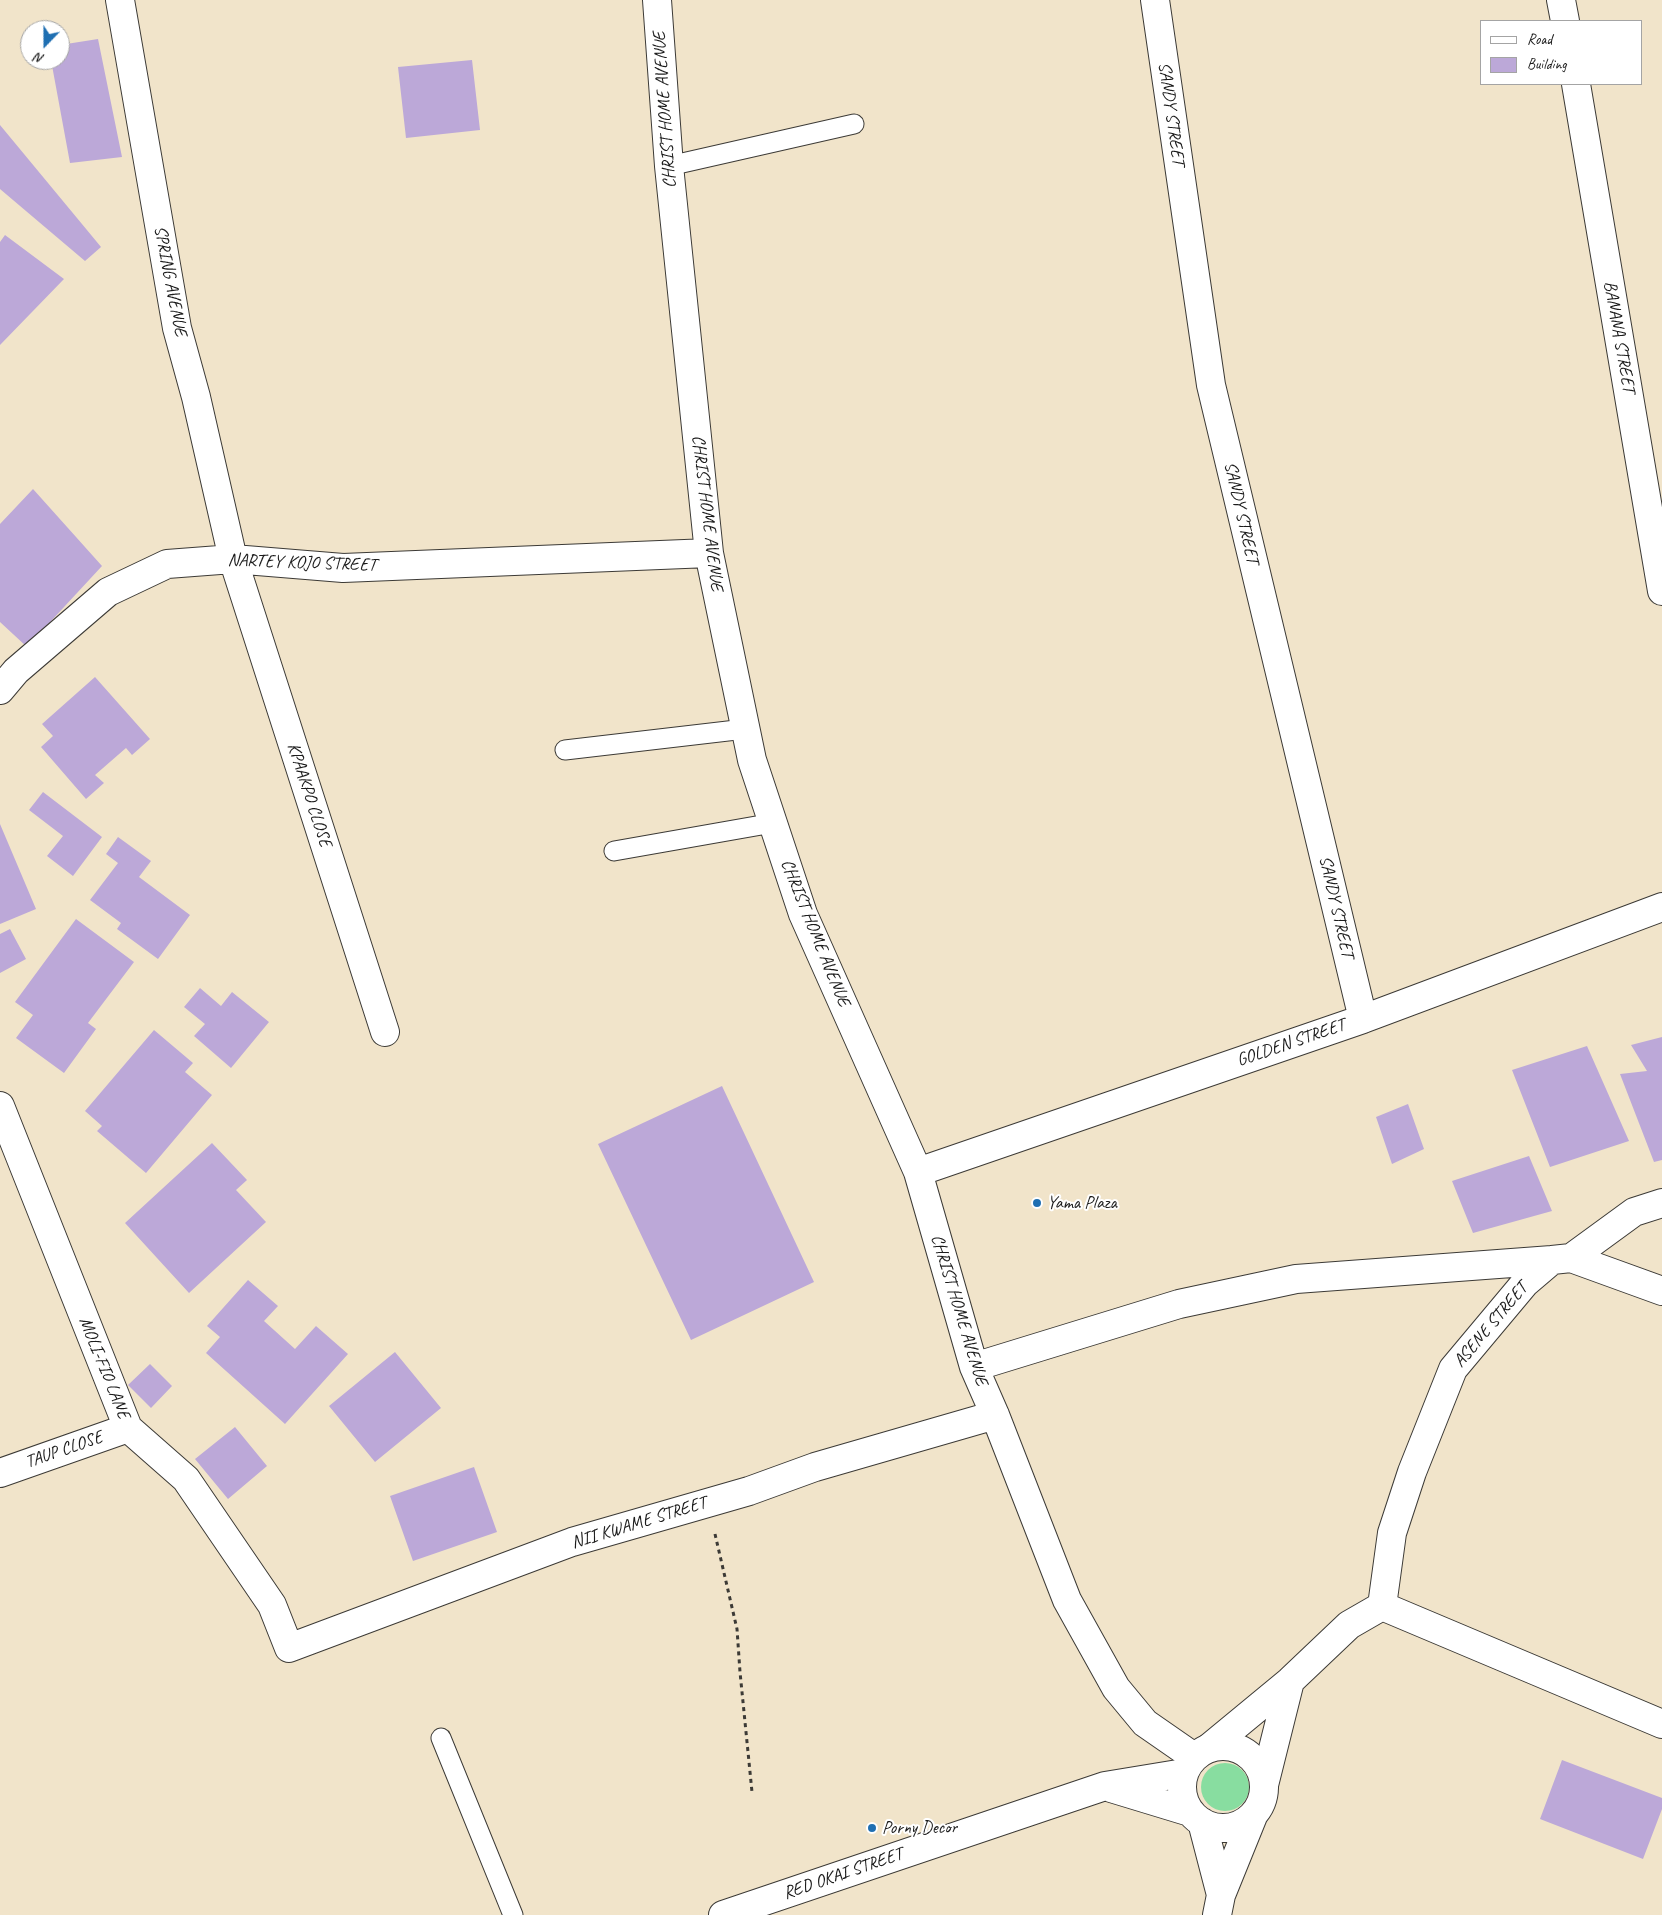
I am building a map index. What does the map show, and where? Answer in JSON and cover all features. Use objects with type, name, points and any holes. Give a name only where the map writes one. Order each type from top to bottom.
[{"type":"street","name":"SPRING AVENUE","points":[[120,0],[177,328],[196,397],[233,559]]},
{"type":"street","name":"CHRIST HOME AVENUE","points":[[657,0],[669,166],[709,553],[752,760],[803,914],[918,1172],[974,1367],[995,1415],[1067,1600],[1116,1688],[1145,1723],[1196,1759]]},
{"type":"street","name":"SANDY STREET","points":[[1155,0],[1211,385],[1363,1019]]},
{"type":"street","points":[[1561,0],[1565,20]]},
{"type":"street","name":"BANANA STREET","points":[[1576,85],[1662,590]]},
{"type":"street","name":"NARTEY KOJO STREET","points":[[0,690],[16,671],[108,592],[167,564],[233,559],[343,568],[709,553]]},
{"type":"street","name":"KPAAKPO CLOSE","points":[[233,559],[385,1032]]},
{"type":"street","name":"GOLDEN STREET","points":[[918,1172],[1363,1019],[1662,907]]},
{"type":"street","name":"MOLI-FIO LANE","points":[[0,1106],[128,1428],[186,1479],[272,1605],[289,1648]]},
{"type":"street","name":"ASENE STREET","points":[[1382,1606],[1392,1533],[1412,1472],[1453,1370],[1525,1283],[1634,1212],[1662,1203]]},
{"type":"street","points":[[974,1367],[1179,1304],[1296,1279],[1562,1259],[1662,1291]]},
{"type":"street","name":"NII KWAME STREET","points":[[289,1648],[572,1542],[749,1491],[815,1467],[995,1415]]},
{"type":"street","name":"TAUP CLOSE","points":[[0,1473],[128,1428]]},
{"type":"street","points":[[1219,1905],[1196,1817],[1184,1800],[1181,1786],[1196,1759],[1290,1680],[1349,1625],[1382,1606],[1662,1724]]},
{"type":"street","points":[[1264,1785],[1290,1680]]},
{"type":"street","points":[[1104,1786],[1196,1817],[1215,1827],[1228,1828],[1242,1824],[1260,1807],[1264,1796],[1262,1773],[1256,1761],[1247,1753],[1229,1746],[1196,1759]]},
{"type":"street","name":"RED OKAI STREET","points":[[724,1915],[1104,1786],[1196,1759]]},
{"type":"street","points":[[1219,1905],[1252,1816]]},
{"type":"lane","points":[[669,166],[854,124]]},
{"type":"lane","points":[[565,750],[746,729]]},
{"type":"lane","points":[[614,851],[773,823]]},
{"type":"lane","points":[[441,1738],[513,1915]]},
{"type":"path","points":[[707,1502],[737,1629],[752,1792]]},
{"type":"green space","points":[[1225,1763],[1234,1765],[1242,1770],[1247,1778],[1249,1787],[1247,1796],[1242,1804],[1234,1809],[1225,1811],[1216,1809],[1208,1804],[1203,1796],[1201,1787],[1203,1778],[1208,1770],[1216,1765]]},
{"type":"building","points":[[98,39],[122,157],[70,163],[53,70],[70,70],[70,43]]},
{"type":"building","points":[[472,60],[480,130],[406,138],[398,67]]},
{"type":"building","points":[[0,125],[101,247],[85,261],[0,189]]},
{"type":"building","points":[[5,235],[64,279],[0,345],[0,242]]},
{"type":"building","points":[[33,489],[102,566],[27,647],[0,622],[0,524]]},
{"type":"building","points":[[95,677],[150,739],[132,755],[126,748],[95,775],[104,783],[86,799],[41,747],[53,736],[42,724]]},
{"type":"building","points":[[43,792],[102,837],[73,876],[47,856],[63,836],[29,810]]},
{"type":"building","points":[[0,824],[36,909],[0,924]]},
{"type":"building","points":[[118,837],[151,861],[139,877],[190,915],[158,959],[117,929],[121,923],[90,900],[118,863],[106,854]]},
{"type":"building","points":[[76,919],[134,962],[88,1023],[96,1029],[64,1073],[16,1038],[33,1015],[15,1002]]},
{"type":"building","points":[[10,929],[26,959],[0,973],[0,934]]},
{"type":"building","points":[[200,988],[221,1006],[232,992],[269,1022],[231,1068],[194,1036],[205,1024],[184,1007]]},
{"type":"building","points":[[154,1030],[193,1063],[185,1072],[212,1095],[146,1173],[97,1131],[102,1126],[85,1111]]},
{"type":"building","points":[[1662,1037],[1662,1160],[1654,1162],[1620,1074],[1647,1071],[1631,1045]]},
{"type":"building","points":[[1587,1046],[1629,1141],[1550,1167],[1512,1070]]},
{"type":"building","points":[[722,1086],[814,1282],[691,1340],[598,1144]]},
{"type":"building","points":[[1408,1104],[1424,1149],[1392,1164],[1376,1117]]},
{"type":"building","points":[[212,1143],[247,1180],[236,1190],[266,1222],[189,1293],[125,1223]]},
{"type":"building","points":[[1529,1156],[1552,1211],[1473,1233],[1452,1181]]},
{"type":"building","points":[[248,1280],[278,1306],[264,1321],[295,1349],[316,1326],[348,1354],[285,1424],[206,1353],[220,1337],[207,1326]]},
{"type":"building","points":[[395,1352],[441,1408],[375,1462],[329,1406]]},
{"type":"building","points":[[150,1364],[172,1386],[151,1408],[128,1385]]},
{"type":"building","points":[[235,1427],[267,1466],[228,1499],[195,1459]]},
{"type":"building","points":[[474,1467],[497,1532],[413,1561],[390,1496]]},
{"type":"building","points":[[1562,1760],[1662,1798],[1662,1809],[1643,1859],[1540,1819]]},
{"type":"place","name":"Yama Plaza","points":[[1037,1203]]},
{"type":"place","name":"Porny Decor","points":[[872,1828]]}]
